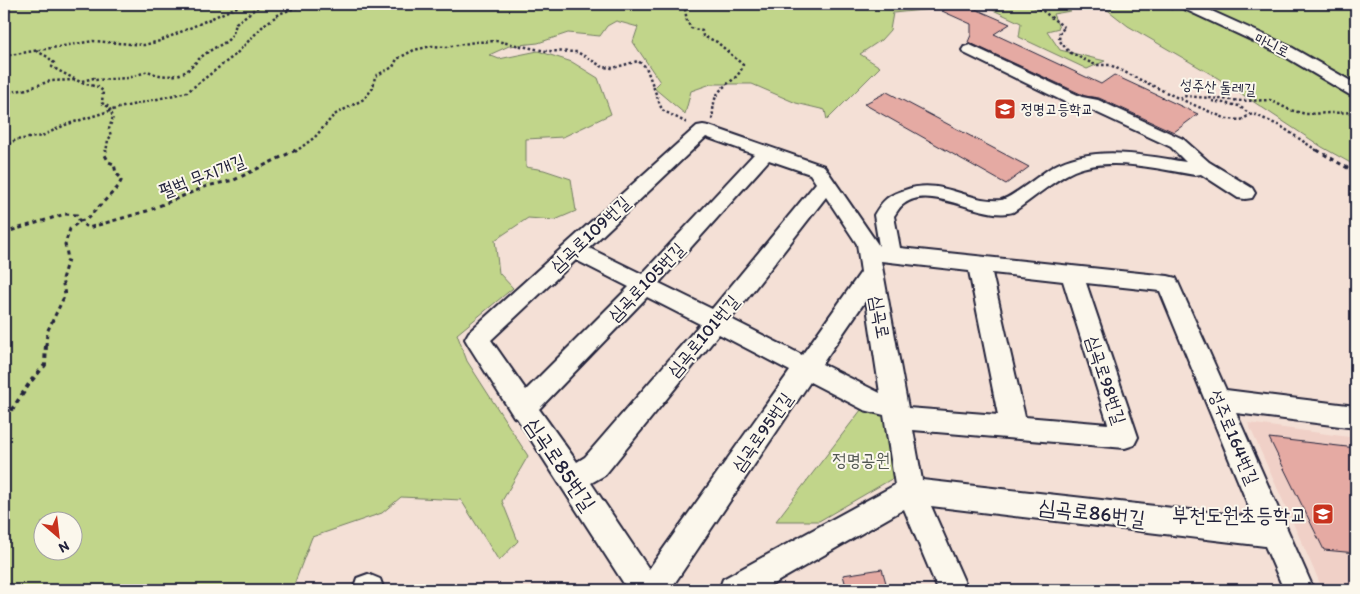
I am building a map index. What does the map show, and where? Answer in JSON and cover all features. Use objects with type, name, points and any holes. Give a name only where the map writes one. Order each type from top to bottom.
[{"type":"street","name":"마니로","points":[[1185,4],[1285,50],[1356,91]]},
{"type":"street","points":[[970,50],[1078,101],[1092,104],[1178,143],[1202,166],[1245,193]]},
{"type":"street","name":"심곡로","points":[[703,130],[817,170],[877,260],[896,412],[910,491],[953,590]]},
{"type":"street","name":"심곡로109번길","points":[[476,339],[703,130]]},
{"type":"street","name":"심곡로105번길","points":[[523,409],[644,286],[766,152]]},
{"type":"street","points":[[1072,274],[979,264],[877,260],[884,215],[897,200],[918,192],[935,192],[980,204],[1006,207],[1066,168],[1079,163],[1115,160],[1196,169],[1202,166]]},
{"type":"street","name":"심곡로101번길","points":[[573,479],[595,466],[711,327],[826,184]]},
{"type":"street","name":"심곡로98번길","points":[[573,249],[644,286],[711,327],[802,374],[896,412],[1014,428],[1125,437],[1072,274]]},
{"type":"street","name":"심곡로95번길","points":[[652,590],[802,374],[877,260]]},
{"type":"street","points":[[979,264],[1014,428]]},
{"type":"street","name":"성주로164번길","points":[[1072,274],[1168,284],[1299,590]]},
{"type":"street","name":"심곡로85번길","points":[[476,339],[573,479],[645,590]]},
{"type":"street","points":[[1219,400],[1356,417]]},
{"type":"street","points":[[734,590],[910,491]]},
{"type":"street","name":"심곡로86번길","points":[[910,491],[1274,533]]},
{"type":"path","points":[[4,56],[93,41],[144,45],[244,4]]},
{"type":"path","points":[[4,92],[27,89],[50,81],[86,81],[94,78],[95,80],[107,78],[123,79],[148,72],[157,76],[181,74],[194,66],[205,54],[226,42],[234,35],[236,23],[262,4]]},
{"type":"path","points":[[4,146],[16,140],[42,136],[65,125],[112,111],[187,92],[235,55],[265,24],[281,13],[307,4]]},
{"type":"path","points":[[684,4],[687,21],[691,28],[702,31],[702,36],[717,42],[743,65],[740,75],[723,87],[715,99],[712,120],[703,130]]},
{"type":"path","name":"성주산 둘레길","points":[[1029,4],[1043,11],[1065,28],[1060,31],[1059,40],[1069,52],[1096,64],[1110,65],[1178,98],[1186,96],[1200,99],[1270,100],[1290,110],[1306,114],[1356,112]]},
{"type":"path","name":"펄벅 무지개길","points":[[4,233],[65,214],[77,215],[80,221],[88,228],[107,224],[147,211],[207,186],[234,180],[290,155],[315,137],[334,115],[364,99],[373,88],[375,76],[394,67],[397,59],[414,50],[432,46],[435,48],[496,41],[546,51],[577,52],[603,67],[614,68],[638,61],[646,67],[662,110],[703,130]]},
{"type":"path","points":[[4,416],[14,407],[31,381],[45,365],[47,332],[65,296],[62,279],[68,259],[65,244],[70,229],[87,218],[118,187],[122,179],[116,172],[114,164],[109,162],[105,155],[108,140],[111,136],[109,129],[114,122],[112,111],[108,108],[108,105],[102,102],[103,91],[98,87],[76,80],[52,67],[54,63],[48,59],[48,56],[36,51]]},
{"type":"path","points":[[1178,98],[1208,113],[1234,120],[1245,119],[1251,114]]},
{"type":"path","points":[[1200,99],[1239,106],[1251,114],[1282,127],[1306,144],[1356,172]]},
{"type":"shaded area","name":"부천도원초등학교","points":[[1248,423],[1356,438],[1356,590],[1323,590]]},
{"type":"green space","points":[[4,4],[942,4],[933,9],[893,13],[890,30],[881,40],[860,54],[880,67],[827,120],[825,110],[796,103],[752,84],[711,84],[691,91],[685,114],[654,88],[660,82],[633,42],[638,27],[616,21],[607,26],[600,36],[568,33],[538,43],[509,46],[489,55],[499,59],[538,51],[572,62],[598,78],[611,114],[563,137],[526,139],[526,167],[544,170],[571,179],[576,211],[555,220],[528,218],[495,240],[499,273],[513,288],[457,334],[467,361],[528,456],[502,501],[518,541],[499,561],[461,500],[401,497],[382,513],[312,537],[292,590],[4,590]]},
{"type":"green space","points":[[980,4],[1062,4],[1071,11],[1053,14],[1059,28],[1047,31],[1060,50],[1105,61],[1087,69],[1019,37],[1021,23]]},
{"type":"green space","points":[[1100,4],[1356,4],[1356,166],[1322,147],[1216,77],[1128,26]]},
{"type":"green space","name":"정명공원","points":[[861,410],[885,414],[895,477],[819,521],[776,521]]},
{"type":"building","points":[[957,4],[964,4],[1010,24],[994,34],[1101,84],[1114,75],[1198,114],[1174,132],[1099,98],[1085,96],[968,42],[971,35],[971,24],[942,11]]},
{"type":"building","points":[[887,92],[1029,167],[1006,184],[864,104]]},
{"type":"building","points":[[1269,438],[1356,448],[1356,553],[1324,550]]},
{"type":"building","points":[[882,569],[888,590],[847,590],[843,575]]},
{"type":"place","name":"정명고등학교","points":[[1005,109]]},
{"type":"place","name":"부천도원초등학교","points":[[1323,514]]}]
